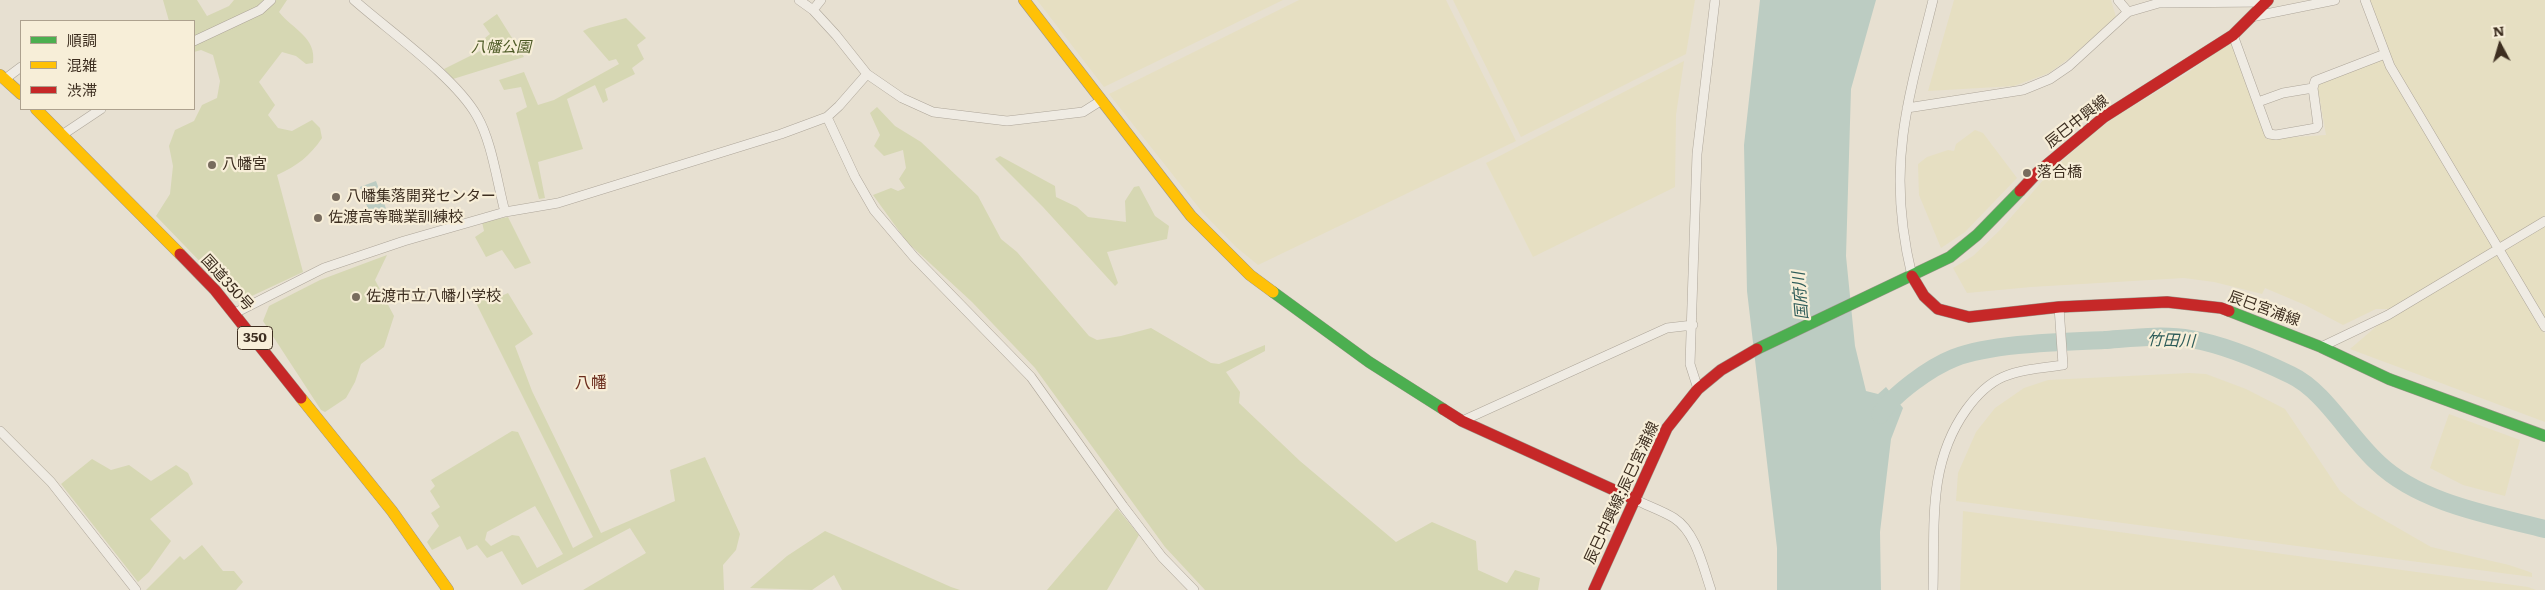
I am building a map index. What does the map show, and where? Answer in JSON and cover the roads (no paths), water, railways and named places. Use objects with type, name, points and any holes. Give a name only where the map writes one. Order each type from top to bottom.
[{"type":"main road","points":[[1024,0],[1191,216],[1214,241],[1250,274],[1369,362],[1462,421],[1636,500]]},
{"type":"main road","name":"辰巳中興線","points":[[1912,276],[1950,256],[1977,235],[2038,172],[2104,117],[2233,35],[2267,1]]},
{"type":"main road","points":[[3,77],[20,93]]},
{"type":"main road","name":"国道350号","points":[[37,110],[151,222],[234,312],[392,510],[448,590]]},
{"type":"main road","name":"辰巳中興線;辰巳宮浦線","points":[[1594,590],[1667,428],[1702,386],[1721,370],[1752,352],[1912,276]]},
{"type":"main road","name":"辰巳宮浦線","points":[[1912,276],[1924,296],[1938,310],[1970,317],[2059,312],[2167,302],[2221,308],[2321,347],[2389,379],[2545,436]]},
{"type":"street","points":[[195,40],[260,10],[271,0]]},
{"type":"street","points":[[354,0],[452,84],[468,103],[477,116],[485,135],[505,212]]},
{"type":"street","points":[[799,0],[812,10],[867,74],[914,105],[933,112],[1007,121],[1083,112],[1102,100]]},
{"type":"street","points":[[812,10],[821,0]]},
{"type":"street","points":[[1702,386],[1690,364],[1693,325],[1697,154],[1715,0]]},
{"type":"street","points":[[1912,276],[1903,230],[1903,137],[1933,0]]},
{"type":"street","points":[[2118,0],[2128,12]]},
{"type":"street","points":[[2251,17],[2335,0]]},
{"type":"street","points":[[2364,0],[2390,66],[2545,328]]},
{"type":"street","points":[[1908,108],[2023,90],[2050,79],[2069,66],[2128,12],[2158,3],[2267,1]]},
{"type":"street","points":[[2233,35],[2269,134],[2276,135],[2314,129],[2318,125],[2313,88],[2315,81],[2385,54]]},
{"type":"street","points":[[3,77],[20,68]]},
{"type":"street","points":[[234,312],[324,268],[470,221],[505,212],[558,203],[782,134],[827,117],[867,74]]},
{"type":"street","points":[[2258,102],[2283,93],[2313,88]]},
{"type":"street","points":[[62,135],[100,110]]},
{"type":"street","points":[[827,117],[855,177],[874,210],[914,257],[1031,377],[1162,557],[1194,590]]},
{"type":"street","points":[[2321,347],[2388,315],[2545,221]]},
{"type":"street","points":[[1933,590],[1936,484],[1944,449],[1960,418],[1976,396],[1987,386],[2020,371],[2062,366],[2059,312]]},
{"type":"street","points":[[1462,421],[1667,328],[1693,325]]},
{"type":"street","points":[[0,431],[51,482],[136,590]]},
{"type":"street","points":[[1636,500],[1676,519],[1688,533],[1698,552],[1711,590]]},
{"type":"water","name":"国府川","points":[[1760,0],[1876,0],[1851,89],[1846,256],[1855,346],[1866,391],[1878,394],[1886,387],[1903,408],[1891,439],[1880,532],[1881,590],[1777,590],[1777,548],[1747,291],[1744,145]]},
{"type":"water","points":[[376,181],[388,214],[372,220],[360,187]]},
{"type":"waterway","name":"竹田川","points":[[1880,415],[1903,390],[1924,374],[1945,362],[1970,353],[2008,346],[2137,337],[2191,339],[2217,345],[2242,354],[2279,369],[2303,382],[2326,403],[2378,463],[2395,477],[2414,488],[2435,498],[2479,513],[2545,529]]},
{"type":"place","name":"八幡宮","points":[[212,165]]},
{"type":"place","name":"落合橋","points":[[2027,173]]},
{"type":"place","name":"八幡集落開発センター","points":[[336,197]]},
{"type":"place","name":"佐渡高等職業訓練校","points":[[318,218]]},
{"type":"place","name":"佐渡市立八幡小学校","points":[[356,297]]},
{"type":"district","name":"八幡","points":[[591,383]]},
{"type":"park label","name":"八幡公園","points":[[501,48]]}]
